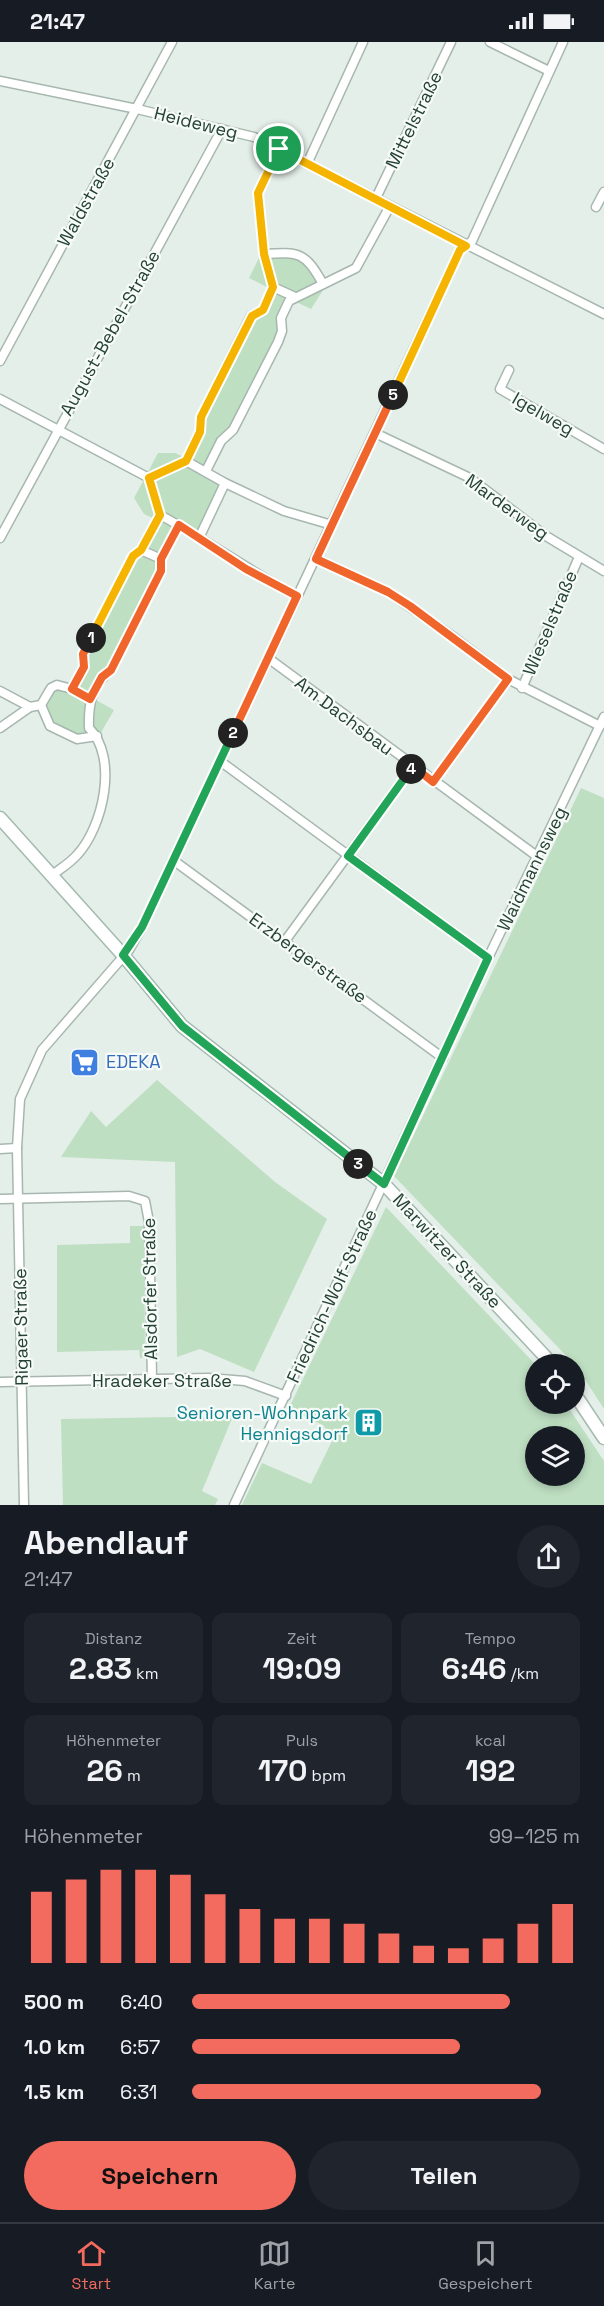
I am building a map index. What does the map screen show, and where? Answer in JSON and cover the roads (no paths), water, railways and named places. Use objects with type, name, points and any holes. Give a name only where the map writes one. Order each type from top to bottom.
[{"type":"main road","name":"Marwitzer Straße","points":[[0,818],[123,955],[182,1026],[384,1184],[543,1354]]},
{"type":"main road","points":[[585,1410],[604,1438]]},
{"type":"street","name":"Waldstraße","points":[[0,361],[172,42]]},
{"type":"street","points":[[307,164],[363,42]]},
{"type":"street","name":"Mittelstraße","points":[[376,198],[451,42]]},
{"type":"street","points":[[490,42],[549,71]]},
{"type":"street","name":"Rigaer Straße","points":[[24,1505],[17,1148],[21,1099],[42,1050],[123,955],[142,927],[460,250],[472,241],[562,42]]},
{"type":"street","name":"Heideweg","points":[[0,81],[137,109],[254,137],[604,314]]},
{"type":"street","name":"August-Bebel-Straße","points":[[0,538],[57,429],[222,129]]},
{"type":"street","points":[[149,478],[186,461],[200,432],[201,417],[246,326],[252,316],[263,310],[273,287],[264,254],[258,193],[279,149]]},
{"type":"street","points":[[596,207],[604,192]]},
{"type":"street","points":[[206,471],[221,441],[233,430],[278,342],[282,331],[281,318],[289,302],[356,268],[390,206]]},
{"type":"street","points":[[264,254],[292,252],[310,262],[323,284]]},
{"type":"street","points":[[273,287],[295,297]]},
{"type":"street","name":"Igelweg","points":[[509,370],[498,393],[604,449]]},
{"type":"street","points":[[0,399],[149,478],[160,515],[141,550],[133,556],[83,654],[84,667],[72,689]]},
{"type":"street","name":"Marderweg","points":[[375,433],[470,478],[514,513],[604,571]]},
{"type":"street","points":[[186,461],[225,483],[284,511],[332,525]]},
{"type":"street","points":[[200,536],[225,483]]},
{"type":"street","points":[[160,515],[200,536],[246,569],[297,596]]},
{"type":"street","points":[[51,876],[77,855],[103,805],[104,775],[97,736],[89,728],[90,699],[102,677],[111,670],[161,571],[161,559],[179,525]]},
{"type":"street","points":[[141,550],[161,559]]},
{"type":"street","name":"Wieselstraße","points":[[522,688],[579,557]]},
{"type":"street","points":[[316,559],[388,592],[522,688],[602,722]]},
{"type":"street","name":"Am Dachsbau","points":[[268,658],[433,782],[538,857]]},
{"type":"street","points":[[433,782],[508,679]]},
{"type":"street","points":[[0,728],[30,707],[41,705],[51,688],[57,685],[72,689],[90,699]]},
{"type":"street","points":[[0,691],[30,707]]},
{"type":"street","points":[[41,705],[50,726],[77,739],[97,736]]},
{"type":"street","name":"Waidmannsweg","points":[[384,1184],[488,958],[602,722]]},
{"type":"street","points":[[220,761],[488,958]]},
{"type":"street","points":[[285,941],[413,766]]},
{"type":"street","name":"Erzbergerstraße","points":[[173,860],[443,1058]]},
{"type":"street","points":[[0,1149],[17,1148]]},
{"type":"street","name":"Friedrich-Wolf-Straße","points":[[234,1505],[384,1184]]},
{"type":"street","name":"Alsdorfer Straße","points":[[0,1199],[129,1196],[145,1202],[149,1222],[152,1379]]},
{"type":"street","name":"Hradeker Straße","points":[[0,1382],[209,1378],[245,1381],[286,1396]]},
{"type":"place","name":"EDEKA","points":[[85,1062]]},
{"type":"place","name":"Senioren-Wohnpark Hennigsdorf","points":[[369,1423]]}]
